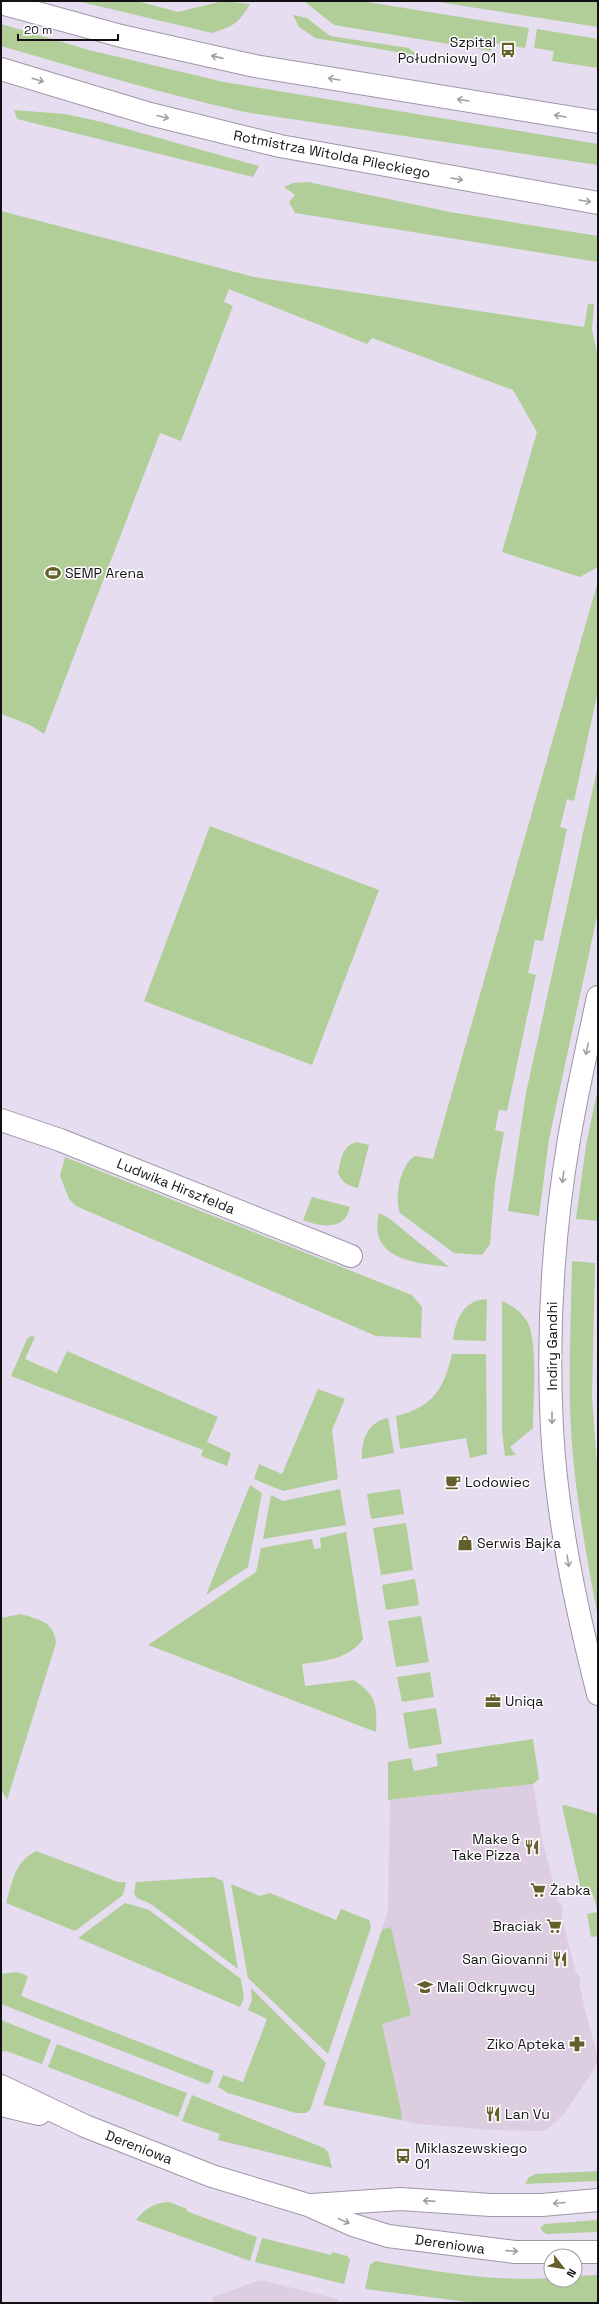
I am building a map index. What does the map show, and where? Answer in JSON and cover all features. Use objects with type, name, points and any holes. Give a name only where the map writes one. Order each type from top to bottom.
[{"type":"street","points":[[1,3],[121,36],[255,66],[598,122]]},
{"type":"street","name":"Rotmistrza Witolda Pileckiego","points":[[1,69],[150,114],[280,146],[598,203]]},
{"type":"street","name":"Indiry Gandhi","points":[[598,997],[577,1096],[562,1185],[555,1251],[552,1338],[552,1429],[560,1501],[580,1621],[598,1694]]},
{"type":"street","name":"Ludwika Hirszfelda","points":[[1,1120],[68,1143],[351,1256]]},
{"type":"street","name":"Dereniowa","points":[[1,2086],[85,2126],[212,2176],[308,2205],[353,2225],[388,2236],[515,2252],[598,2252]]},
{"type":"street","name":"Dereniowa","points":[[1,2105],[85,2126]]},
{"type":"street","name":"Dereniowa","points":[[308,2205],[400,2199],[491,2205],[542,2205],[598,2200]]},
{"type":"shaded area","points":[[533,1784],[543,1844],[559,1903],[561,1903],[563,1922],[576,1973],[578,1973],[581,1981],[579,1982],[585,2010],[598,2057],[598,2061],[589,2077],[563,2115],[545,2131],[492,2130],[419,2124],[323,2105],[388,1911],[390,1800]]},
{"type":"shaded area","points":[[260,2280],[338,2299],[338,2303],[212,2303],[213,2297]]},
{"type":"green space","points":[[77,1],[137,1],[178,12],[223,1],[250,4],[239,20],[231,26],[212,33]]},
{"type":"green space","points":[[304,1],[361,1],[529,28],[525,48],[493,43],[491,51],[334,25]]},
{"type":"green space","points":[[432,1],[598,1],[598,27]]},
{"type":"green space","points":[[293,15],[307,18],[330,36],[409,48],[415,53],[414,55],[315,38],[299,27]]},
{"type":"green space","points":[[1,24],[89,50],[224,82],[598,144],[598,165],[250,113],[219,106],[125,82],[1,46]]},
{"type":"green space","points":[[537,29],[598,39],[598,68],[552,61],[554,51],[534,48]]},
{"type":"green space","points":[[14,110],[65,114],[102,122],[259,166],[253,177],[17,119]]},
{"type":"green space","points":[[308,182],[450,212],[598,236],[598,262],[295,213],[289,202],[295,195],[284,187],[293,183]]},
{"type":"green space","points":[[1,211],[254,277],[584,327],[588,304],[594,304],[592,329],[598,357],[598,567],[580,577],[502,552],[537,432],[513,390],[372,338],[367,344],[229,289],[224,302],[233,306],[181,441],[160,433],[44,734],[30,725],[1,714]]},
{"type":"green space","points":[[598,581],[598,691],[574,801],[567,799],[560,827],[567,829],[543,941],[535,940],[528,973],[536,975],[507,1111],[499,1110],[495,1130],[504,1132],[495,1183],[490,1244],[482,1255],[454,1253],[400,1213],[398,1207],[398,1191],[402,1174],[410,1160],[415,1156],[433,1159]]},
{"type":"green space","points":[[598,765],[598,912],[549,1139],[539,1216],[508,1211],[526,1093]]},
{"type":"green space","points":[[210,826],[379,890],[312,1065],[144,1001]]},
{"type":"green space","points":[[598,1088],[598,1221],[576,1219],[586,1145]]},
{"type":"green space","points":[[357,1142],[369,1145],[358,1188],[345,1183],[338,1173],[341,1158],[345,1150],[348,1146]]},
{"type":"green space","points":[[65,1157],[412,1295],[422,1307],[421,1338],[376,1336],[76,1206],[69,1199],[60,1176]]},
{"type":"green space","points":[[312,1197],[350,1207],[347,1215],[337,1224],[331,1225],[317,1224],[303,1220]]},
{"type":"green space","points":[[379,1213],[390,1219],[449,1267],[410,1261],[387,1250],[380,1241],[377,1229]]},
{"type":"green space","points":[[572,1261],[595,1263],[592,1397],[598,1478],[598,1618],[576,1487],[571,1434],[570,1371]]},
{"type":"green space","points":[[487,1299],[486,1341],[453,1340],[456,1325],[466,1307],[479,1300]]},
{"type":"green space","points":[[502,1301],[517,1310],[528,1323],[533,1345],[534,1359],[533,1428],[510,1447],[516,1455],[505,1456],[502,1431]]},
{"type":"green space","points":[[31,1336],[35,1337],[25,1359],[57,1373],[67,1351],[218,1417],[207,1442],[231,1453],[227,1466],[201,1456],[203,1450],[11,1376],[27,1339]]},
{"type":"green space","points":[[452,1354],[486,1354],[487,1454],[470,1458],[466,1438],[400,1449],[396,1416],[419,1407],[428,1402],[435,1395],[441,1387]]},
{"type":"green space","points":[[318,1389],[345,1399],[332,1430],[338,1479],[283,1491],[254,1479],[259,1464],[282,1474]]},
{"type":"green space","points":[[388,1418],[394,1453],[362,1459],[363,1445],[367,1433],[375,1423]]},
{"type":"green space","points":[[250,1485],[262,1493],[248,1567],[206,1595]]},
{"type":"green space","points":[[340,1489],[346,1525],[263,1539],[271,1495],[283,1501]]},
{"type":"green space","points":[[400,1489],[404,1514],[371,1519],[367,1494]]},
{"type":"green space","points":[[406,1523],[413,1570],[381,1575],[373,1528]]},
{"type":"green space","points":[[346,1532],[363,1639],[358,1646],[344,1655],[328,1660],[302,1664],[305,1686],[354,1680],[367,1691],[374,1702],[376,1707],[376,1732],[148,1645],[256,1572],[261,1548],[312,1539],[314,1549],[321,1548],[320,1538]]},
{"type":"green space","points":[[415,1579],[419,1605],[386,1610],[382,1585]]},
{"type":"green space","points":[[21,1614],[44,1622],[49,1626],[55,1636],[56,1643],[7,1800],[1,1789],[1,1618]]},
{"type":"green space","points":[[421,1616],[429,1662],[396,1667],[388,1621]]},
{"type":"green space","points":[[430,1672],[434,1697],[402,1702],[397,1677]]},
{"type":"green space","points":[[436,1708],[442,1744],[409,1749],[403,1713]]},
{"type":"green space","points":[[533,1739],[539,1779],[533,1784],[388,1800],[388,1762],[411,1758],[414,1771],[438,1766],[436,1754]]},
{"type":"green space","points":[[565,1805],[596,1814],[598,1822],[598,1912],[592,1892],[582,1894],[562,1806]]},
{"type":"green space","points":[[36,1851],[118,1882],[126,1882],[123,1895],[75,1931],[6,1903],[15,1873],[23,1861]]},
{"type":"green space","points":[[213,1877],[223,1881],[238,1969],[151,1904],[137,1898],[134,1893],[136,1882]]},
{"type":"green space","points":[[231,1884],[260,1896],[270,1893],[336,1920],[341,1909],[369,1920],[371,1927],[328,2054],[248,1978]]},
{"type":"green space","points":[[125,1903],[149,1910],[241,1979],[244,1998],[240,2007],[78,1938]]},
{"type":"green space","points":[[598,1912],[598,1936],[591,1937],[587,1914]]},
{"type":"green space","points":[[391,1927],[411,2015],[382,2024],[402,2115],[401,2120],[323,2105],[382,1930]]},
{"type":"green space","points":[[17,1972],[28,1976],[21,1996],[214,2071],[210,2083],[207,2084],[1,2004],[1,1974]]},
{"type":"green space","points":[[251,1988],[326,2063],[310,2110],[306,2113],[296,2113],[228,2093],[218,2087],[223,2075],[243,2082],[267,2019],[248,2010],[252,2000]]},
{"type":"green space","points":[[1,2020],[51,2040],[42,2064],[6,2051],[1,2052]]},
{"type":"green space","points":[[57,2044],[187,2093],[178,2117],[48,2067]]},
{"type":"green space","points":[[192,2095],[324,2148],[328,2152],[332,2168],[218,2140],[220,2134],[182,2121]]},
{"type":"green space","points":[[598,2171],[598,2181],[525,2184],[529,2177],[536,2174]]},
{"type":"green space","points":[[169,2202],[187,2209],[186,2211],[257,2237],[250,2261],[136,2220],[150,2207]]},
{"type":"green space","points":[[598,2220],[598,2232],[546,2234],[541,2230],[541,2227],[545,2224]]},
{"type":"green space","points":[[262,2238],[331,2255],[332,2252],[347,2256],[350,2260],[344,2284],[255,2262]]},
{"type":"green space","points":[[375,2261],[463,2275],[529,2279],[543,2278],[543,2288],[583,2288],[583,2276],[598,2275],[598,2303],[476,2303],[365,2289],[370,2265]]},
{"type":"place","name":"Szpital Południowy 01","points":[[508,50]]},
{"type":"place","name":"SEMP Arena","points":[[53,573]]},
{"type":"place","name":"Lodowiec","points":[[453,1482]]},
{"type":"place","name":"Serwis Bajka","points":[[465,1543]]},
{"type":"place","name":"Uniqa","points":[[493,1701]]},
{"type":"place","name":"Make & Take Pizza","points":[[532,1847]]},
{"type":"place","name":"Żabka","points":[[538,1890]]},
{"type":"place","name":"Braciak","points":[[554,1926]]},
{"type":"place","name":"San Giovanni","points":[[560,1959]]},
{"type":"place","name":"Mali Odkrywcy","points":[[425,1987]]},
{"type":"place","name":"Ziko Apteka","points":[[577,2044]]},
{"type":"place","name":"Lan Vu","points":[[493,2114]]},
{"type":"place","name":"Miklaszewskiego 01","points":[[403,2156]]}]
